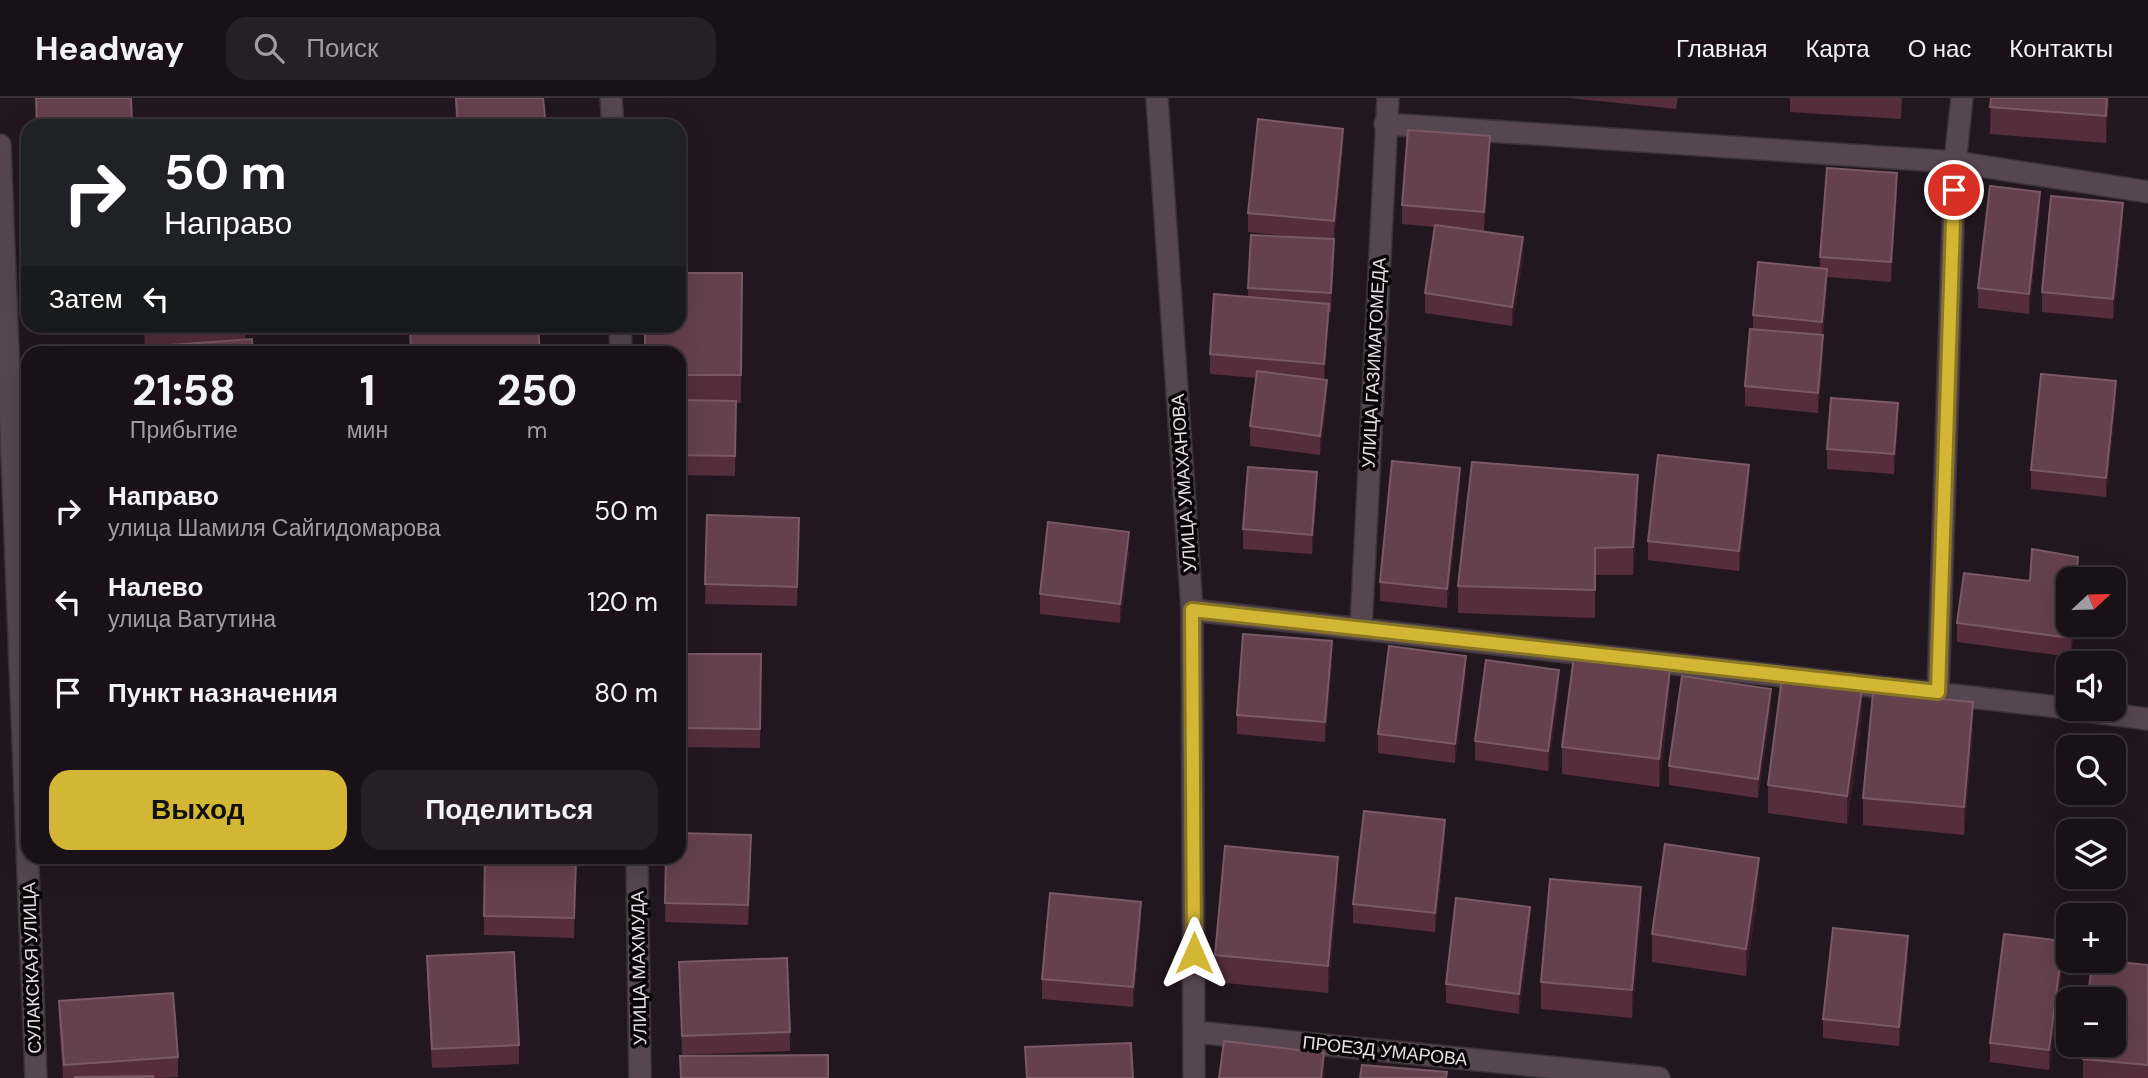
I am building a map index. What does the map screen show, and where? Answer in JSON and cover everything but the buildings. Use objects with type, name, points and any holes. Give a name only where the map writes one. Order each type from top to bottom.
[{"type":"street","points":[[611,98],[612,119]]},
{"type":"street","name":"УЛИЦА УМАХАНОВА","points":[[1157,98],[1192,610],[1194,1078]]},
{"type":"street","name":"УЛИЦА ГАЗИМАГОМЕДА","points":[[1361,627],[1388,98]]},
{"type":"street","points":[[1938,692],[1955,162],[1962,98]]},
{"type":"street","points":[[1385,124],[1955,162],[2148,192]]},
{"type":"street","name":"СУЛАКСКАЯ УЛИЦА","points":[[0,145],[21,689]]},
{"type":"street","points":[[1192,610],[2056,707]]},
{"type":"street","points":[[2126,716],[2148,719]]},
{"type":"street","name":"СУЛАКСКАЯ УЛИЦА","points":[[28,864],[36,1078]]},
{"type":"street","name":"УЛИЦА МАХМУДА","points":[[637,864],[640,1078]]},
{"type":"street","name":"ПРОЕЗД УМАРОВА","points":[[1195,1032],[1660,1078]]},
{"type":"route","points":[[1194,953],[1192,610],[1938,692],[1954,190]]}]
